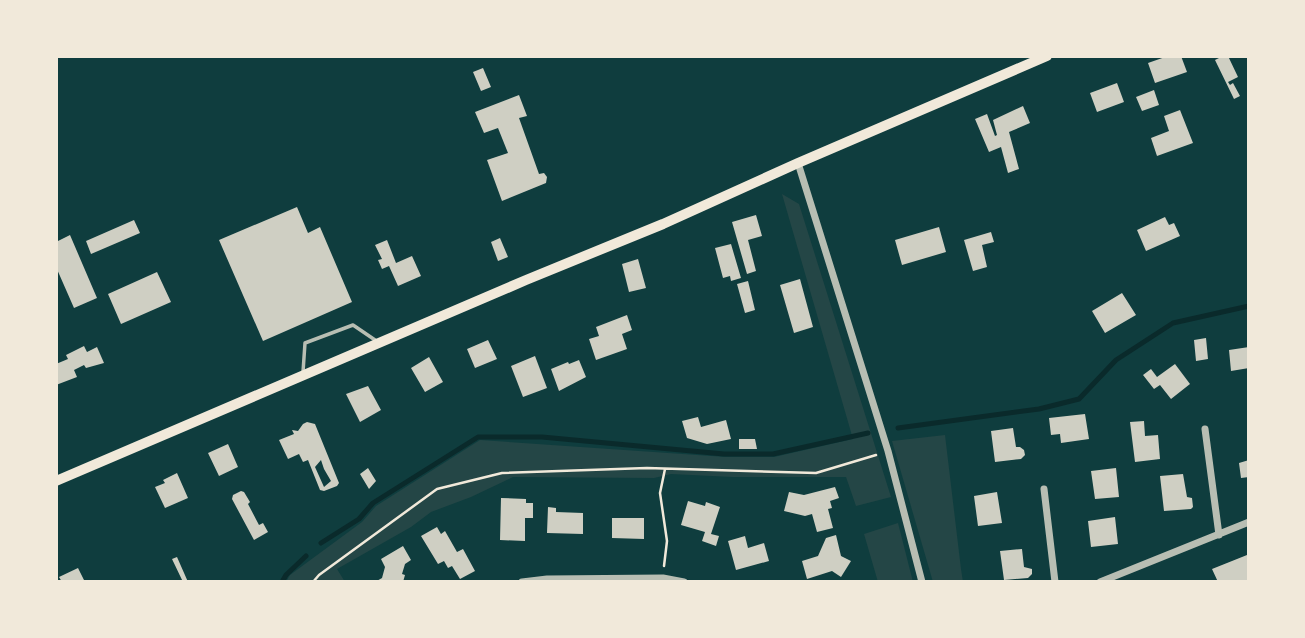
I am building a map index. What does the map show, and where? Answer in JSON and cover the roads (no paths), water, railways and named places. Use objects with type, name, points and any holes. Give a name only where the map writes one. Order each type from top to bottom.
[{"type":"main road","points":[[56,481],[663,224],[1047,56]]},
{"type":"street","points":[[798,163],[888,451],[922,582]]},
{"type":"street","points":[[1205,429],[1219,534]]},
{"type":"street","points":[[1044,489],[1055,582]]},
{"type":"street","points":[[1100,582],[1249,522]]},
{"type":"street","points":[[522,582],[547,579],[663,578],[684,582]]},
{"type":"lane","points":[[303,376],[305,343],[353,325],[380,343]]},
{"type":"waterway","points":[[898,428],[1039,409],[1079,399],[1116,360],[1173,323],[1249,306]]},
{"type":"waterway","points":[[321,543],[359,519],[373,503],[478,437],[542,437],[724,454],[773,454],[868,433]]},
{"type":"waterway","points":[[282,582],[306,556]]}]
